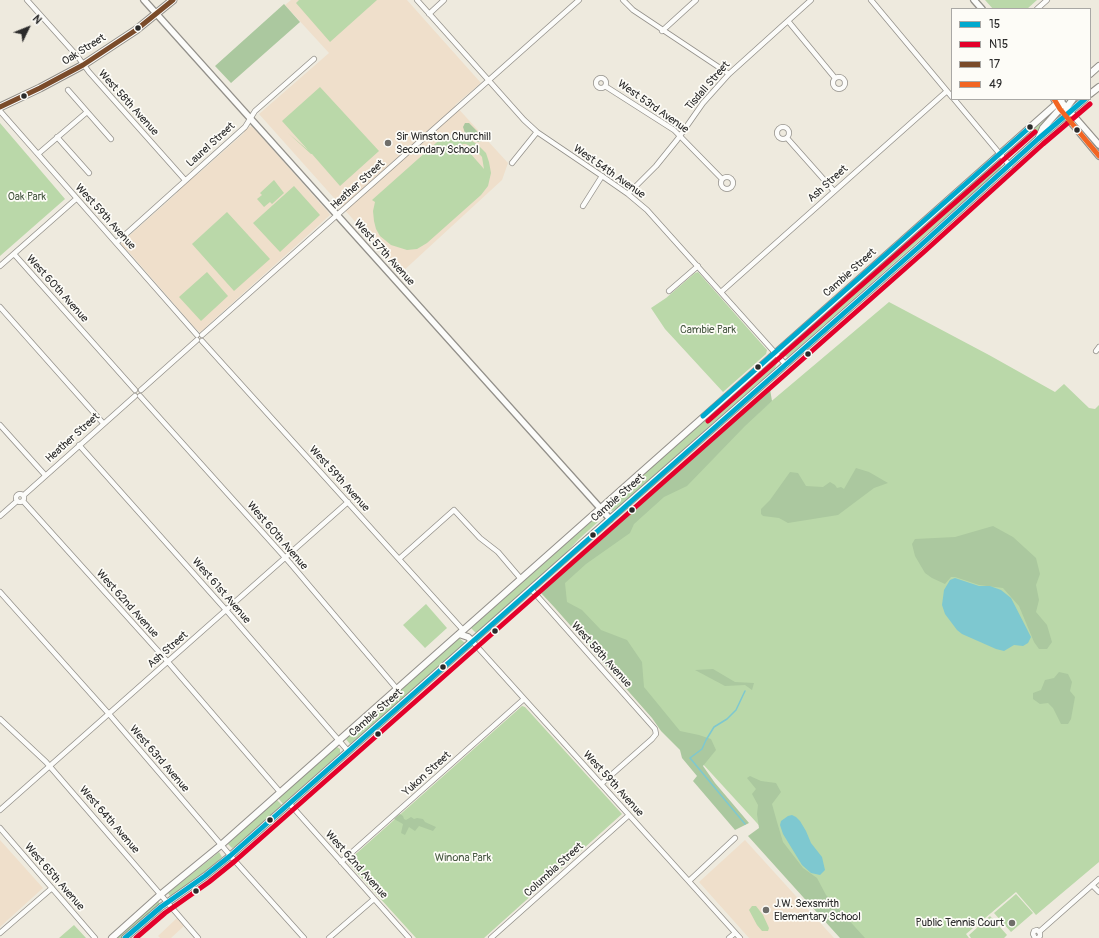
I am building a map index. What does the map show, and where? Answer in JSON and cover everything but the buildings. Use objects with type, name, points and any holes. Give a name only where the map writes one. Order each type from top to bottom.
[{"type":"main road","name":"Oak Street","points":[[0,107],[46,86],[83,65],[119,42],[173,0]]},
{"type":"main road","points":[[1091,73],[1099,66]]},
{"type":"main road","points":[[1091,93],[1099,86]]},
{"type":"main road","points":[[1068,111],[1073,100]]},
{"type":"main road","name":"Cambie Street","points":[[125,938],[167,903],[230,856],[348,751],[470,639],[531,589],[786,365],[1010,166],[1068,111],[1084,100]]},
{"type":"main road","points":[[1038,139],[1043,128],[1057,113],[1059,102]]},
{"type":"main road","name":"Cambie Street","points":[[112,938],[160,895],[221,845],[775,352],[1059,102]]},
{"type":"main road","points":[[463,630],[470,639]]},
{"type":"main road","points":[[463,630],[470,639]]},
{"type":"street","name":"West 58th Avenue","points":[[27,0],[185,180]]},
{"type":"street","name":"West 57th Avenue","points":[[144,0],[610,519]]},
{"type":"street","name":"West 54th Avenue","points":[[417,0],[524,120],[537,132],[628,194],[661,224],[786,365]]},
{"type":"street","points":[[429,14],[444,0]]},
{"type":"street","name":"Heather Street","points":[[141,390],[579,0]]},
{"type":"street","points":[[623,0],[633,10],[662,31],[729,74]]},
{"type":"street","points":[[662,31],[696,0]]},
{"type":"street","name":"Tisdall Street","points":[[628,194],[656,166],[680,136],[702,103],[729,74],[811,0]]},
{"type":"street","points":[[871,0],[951,96]]},
{"type":"street","points":[[974,0],[981,8]]},
{"type":"street","points":[[1038,8],[1047,0]]},
{"type":"street","points":[[788,21],[835,78]]},
{"type":"street","name":"Laurel Street","points":[[116,243],[246,126],[255,111],[314,59]]},
{"type":"street","name":"West 53rd Avenue","points":[[605,86],[674,130],[722,179]]},
{"type":"street","points":[[68,90],[111,138]]},
{"type":"street","name":"Ash Street","points":[[721,292],[947,91]]},
{"type":"street","points":[[955,100],[1010,166]]},
{"type":"street","points":[[1059,102],[1099,145]]},
{"type":"street","points":[[1059,102],[1068,111],[1099,156]]},
{"type":"street","name":"West 59th Avenue","points":[[0,111],[199,338],[463,630]]},
{"type":"street","points":[[38,154],[87,112]]},
{"type":"street","points":[[512,163],[537,132]]},
{"type":"street","points":[[58,137],[89,173]]},
{"type":"street","points":[[787,138],[834,191]]},
{"type":"street","points":[[584,206],[602,176]]},
{"type":"street","points":[[0,266],[76,199]]},
{"type":"street","name":"West 60th Avenue","points":[[14,254],[135,390]]},
{"type":"street","points":[[669,291],[698,266]]},
{"type":"street","points":[[0,307],[104,423]]},
{"type":"street","points":[[135,390],[141,390],[142,393],[140,396],[135,396],[135,390]]},
{"type":"street","name":"Heather Street","points":[[24,495],[135,396]]},
{"type":"street","name":"West 60th Avenue","points":[[140,396],[285,558],[397,689]]},
{"type":"street","points":[[0,425],[45,476]]},
{"type":"street","name":"West 61st Avenue","points":[[79,445],[226,610],[348,751]]},
{"type":"street","points":[[0,516],[17,501],[16,498],[18,495],[24,495],[25,499],[23,501],[17,501]]},
{"type":"street","name":"West 62nd Avenue","points":[[23,501],[168,662],[280,792]]},
{"type":"street","name":"Ash Street","points":[[0,810],[348,502]]},
{"type":"street","points":[[399,559],[454,510],[480,538],[498,552],[521,579]]},
{"type":"street","name":"West 58th Avenue","points":[[531,589],[654,726],[656,734],[652,739],[601,784]]},
{"type":"street","name":"West 63rd Avenue","points":[[0,592],[109,714],[230,856],[304,938]]},
{"type":"street","name":"West 59th Avenue","points":[[470,639],[740,938]]},
{"type":"street","name":"Yukon Street","points":[[341,862],[524,699]]},
{"type":"street","name":"West 64th Avenue","points":[[0,720],[50,766],[198,938]]},
{"type":"street","name":"West 62nd Avenue","points":[[289,803],[409,938]]},
{"type":"street","name":"Columbia Street","points":[[491,938],[629,815]]},
{"type":"street","name":"West 65th Avenue","points":[[0,828],[95,938]]},
{"type":"street","points":[[689,881],[735,838]]},
{"type":"street","points":[[1037,937],[1099,879]]},
{"type":"street","points":[[1092,885],[1099,892]]},
{"type":"street","points":[[0,933],[52,888]]},
{"type":"street","points":[[329,938],[374,899]]},
{"type":"street","points":[[729,938],[735,933]]},
{"type":"shaded area","name":"Sir Winston Churchill Secondary School","points":[[291,0],[407,0],[481,83],[455,105],[508,163],[502,180],[401,273],[259,114],[329,53],[285,5]]},
{"type":"shaded area","points":[[252,126],[330,215],[200,332],[122,246],[121,243],[177,193],[177,190],[195,174],[198,174],[244,133],[244,131]]},
{"type":"shaded area","points":[[0,840],[43,888],[0,927]]},
{"type":"shaded area","name":"J.W. Sexsmith Elementary School","points":[[745,840],[834,938],[749,938],[699,882]]},
{"type":"shaded area","points":[[177,918],[184,926],[171,938],[160,938],[158,936]]},
{"type":"green space","points":[[299,0],[377,0],[330,42],[296,3]]},
{"type":"green space","points":[[985,0],[1037,0],[1028,8],[992,8]]},
{"type":"green space","points":[[284,4],[300,22],[231,83],[215,66]]},
{"type":"green space","points":[[320,87],[379,151],[340,186],[312,154],[288,133],[308,150],[282,121]]},
{"type":"green space","points":[[1054,113],[1053,116],[1018,150],[1011,156],[1007,156],[1008,152]]},
{"type":"green space","name":"Oak Park","points":[[0,123],[65,199],[0,256]]},
{"type":"green space","points":[[465,123],[469,123],[484,138],[480,142],[466,136],[463,127]]},
{"type":"green space","points":[[445,135],[447,138],[467,138],[477,144],[486,153],[491,173],[488,186],[481,195],[427,243],[417,249],[407,250],[391,245],[380,236],[374,221],[373,211],[375,202],[372,200]],"holes":[[[462,144],[466,144],[475,149],[482,157],[484,169]]]},
{"type":"green space","points":[[998,161],[1002,164],[1000,169],[790,355],[787,357],[783,355],[784,349]]},
{"type":"green space","points":[[274,180],[284,193],[272,204],[270,202],[264,207],[257,199],[262,195],[260,193]]},
{"type":"green space","points":[[294,186],[320,215],[280,252],[253,223]]},
{"type":"green space","points":[[227,212],[270,259],[234,291],[192,244]]},
{"type":"green space","points":[[207,272],[228,296],[201,321],[179,297]]},
{"type":"green space","name":"Cambie Park","points":[[698,272],[767,350],[766,354],[723,392],[665,329],[651,308]]},
{"type":"green space","points":[[889,302],[1055,392],[1064,384],[1089,408],[1095,409],[1099,405],[1099,862],[1036,915],[1016,892],[966,934],[969,938],[858,938],[756,822],[548,595],[755,415]]},
{"type":"green space","points":[[773,360],[777,363],[775,368],[616,509],[612,511],[607,506],[770,362]]},
{"type":"green space","points":[[770,389],[772,401],[745,426],[687,486],[664,497],[634,524],[630,533],[586,564],[565,583],[567,602],[582,610],[601,630],[627,640],[642,662],[644,687],[680,731],[711,739],[716,750],[703,766],[715,783],[749,823],[735,830],[693,781],[697,776],[682,758],[680,750],[661,731],[652,718],[541,593],[558,576]]},
{"type":"green space","points":[[856,468],[869,472],[888,483],[874,488],[838,515],[788,523],[779,518],[763,516],[761,514],[761,509],[770,500],[790,472],[798,473],[806,486],[823,487],[830,482],[837,488],[841,487],[844,489]]},
{"type":"green space","points":[[596,517],[599,521],[563,556],[476,633],[471,628]]},
{"type":"green space","points":[[993,526],[1013,537],[1036,558],[1040,574],[1036,585],[1039,600],[1036,612],[1047,625],[1052,642],[1047,649],[1039,649],[1034,642],[1019,606],[1003,588],[979,585],[955,577],[951,577],[945,584],[925,573],[915,556],[912,544],[915,539],[955,537]]},
{"type":"green space","points":[[426,604],[447,628],[425,648],[403,625]]},
{"type":"green space","points":[[459,638],[465,643],[400,701],[395,695]]},
{"type":"green space","points":[[713,669],[735,682],[754,683],[752,690],[745,685],[725,686],[695,670]]},
{"type":"green space","points":[[1059,672],[1068,674],[1072,682],[1070,691],[1075,697],[1071,719],[1068,724],[1061,724],[1053,708],[1048,703],[1040,704],[1033,699],[1033,693],[1041,690],[1045,680],[1054,678]]},
{"type":"green space","points":[[394,696],[399,702],[350,744],[346,739],[347,737]]},
{"type":"green space","name":"Winona Park","points":[[522,706],[525,707],[622,814],[484,938],[416,938],[349,864],[349,860]]},
{"type":"green space","points":[[337,747],[340,749],[340,753],[283,804],[278,798],[334,748]]},
{"type":"green space","points":[[750,776],[761,781],[776,783],[781,792],[772,804],[783,842],[803,868],[817,878],[826,895],[865,938],[840,938],[748,836],[759,828],[757,814],[758,805],[752,794],[756,789],[747,778]]},
{"type":"green space","points":[[277,800],[282,805],[237,846],[232,848],[228,844],[230,841]]},
{"type":"green space","points":[[400,814],[406,820],[411,817],[414,819],[423,819],[425,822],[436,827],[433,831],[419,826],[415,831],[409,827],[405,835],[401,833],[403,824],[394,819]]},
{"type":"green space","points":[[219,852],[222,857],[206,872],[170,896],[168,893]]},
{"type":"green space","name":"Public Tennis Court","points":[[1016,894],[1033,913],[1011,932],[994,913]]},
{"type":"green space","points":[[158,901],[160,904],[159,905],[121,938],[115,938]]},
{"type":"green space","points":[[752,906],[756,906],[763,915],[769,928],[768,931],[762,931],[757,925],[749,910]]},
{"type":"green space","name":"Public Tennis Court","points":[[990,916],[1007,935],[1004,938],[971,938],[969,935]]},
{"type":"green space","points":[[74,925],[86,938],[59,938]]},
{"type":"water","points":[[955,578],[979,586],[990,586],[1001,590],[1011,598],[1031,637],[1028,643],[1023,646],[1014,645],[1004,651],[962,634],[957,630],[945,614],[942,605],[944,590],[950,580]]},
{"type":"water","points":[[792,815],[800,821],[811,843],[822,857],[825,870],[820,875],[811,873],[802,865],[783,834],[780,825],[781,821]]},
{"type":"waterway","points":[[745,691],[736,710],[727,719],[714,727],[702,749],[690,758],[745,824]]},
{"type":"transit line","name":"17","points":[[0,107],[83,65],[136,30],[173,0]]},
{"type":"transit line","name":"49","points":[[1055,100],[1060,109],[1099,156]]},
{"type":"transit line","name":"15","points":[[125,938],[161,907],[205,876],[230,856],[1084,100]]},
{"type":"transit line","name":"N15","points":[[136,938],[165,913],[209,882],[235,861],[925,251],[1043,144],[1090,104]]},
{"type":"transit line","name":"15","points":[[703,416],[1030,127]]},
{"type":"transit line","name":"N15","points":[[708,421],[1035,132]]},
{"type":"place","name":"Sir Winston Churchill Secondary School","points":[[388,143]]},
{"type":"place","name":"J.W. Sexsmith Elementary School","points":[[766,910]]},
{"type":"place","name":"Public Tennis Court","points":[[1012,923]]}]
